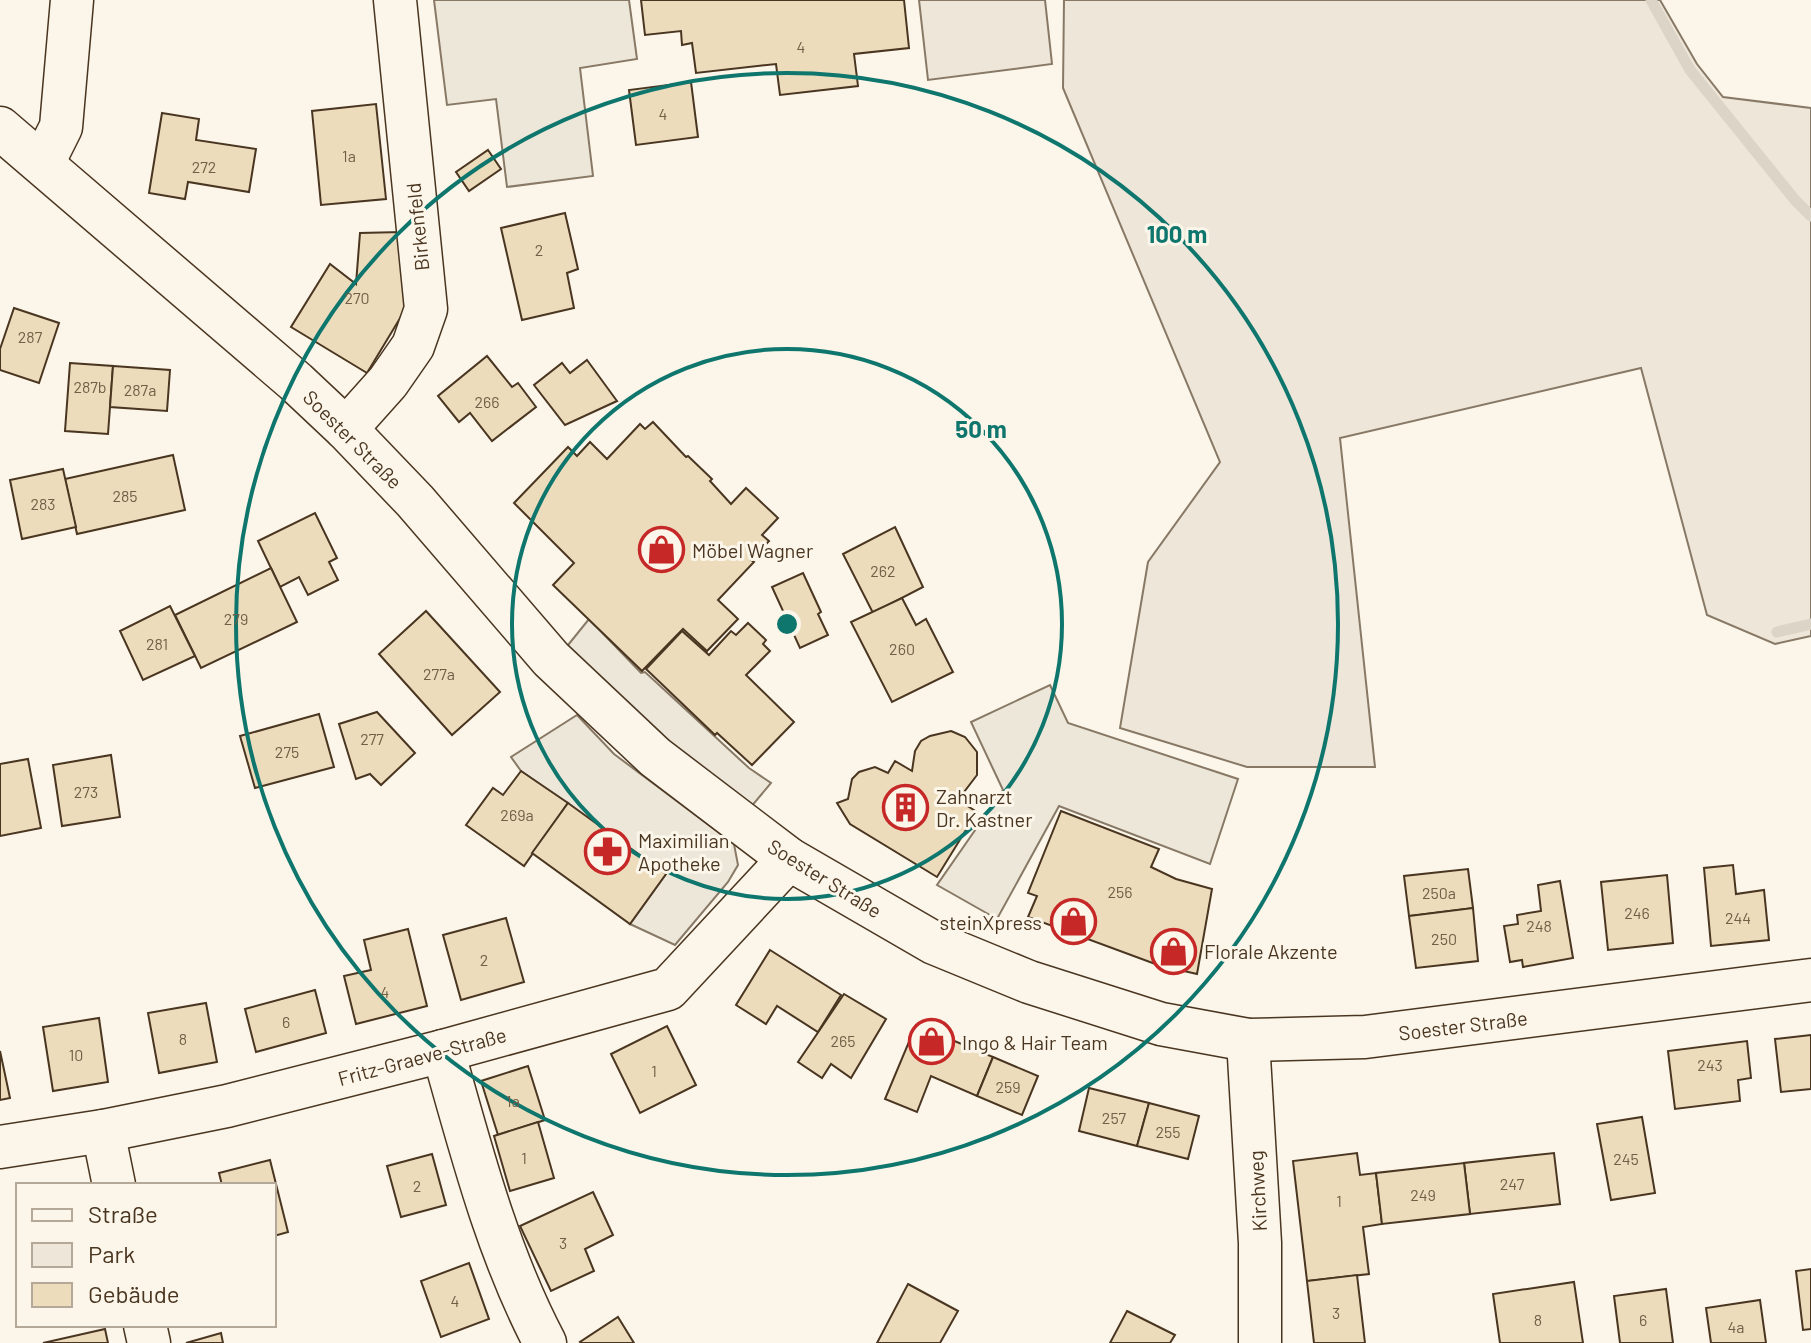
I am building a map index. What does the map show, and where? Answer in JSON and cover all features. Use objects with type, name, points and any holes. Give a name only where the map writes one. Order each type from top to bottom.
[{"type":"street","points":[[43,163],[61,127],[72,0]]},
{"type":"street","name":"Birkenfeld","points":[[346,429],[388,382],[413,346],[426,309],[395,0]]},
{"type":"street","name":"Soester Straße","points":[[0,128],[296,382],[346,429],[415,501],[551,659],[655,757],[789,859],[934,943],[1029,982],[1161,1024],[1248,1040],[1365,1037],[1811,980]]},
{"type":"street","name":"Fritz-Graeve-Straße","points":[[0,1147],[103,1131],[227,1106],[668,989],[789,859]]},
{"type":"street","name":"Kirchweg","points":[[1248,1040],[1260,1243],[1260,1343]]},
{"type":"street","points":[[443,1051],[481,1184],[532,1319],[545,1343]]},
{"type":"street","points":[[103,1131],[114,1183]]},
{"type":"green space","points":[[919,0],[1045,0],[1052,64],[928,80]]},
{"type":"green space","points":[[1064,0],[1660,0],[1697,64],[1723,97],[1811,108],[1811,636],[1775,644],[1707,615],[1641,368],[1340,438],[1375,767],[1247,767],[1120,728],[1148,562],[1220,462],[1063,88]]},
{"type":"shaded area","points":[[434,0],[629,0],[637,59],[580,68],[593,176],[507,187],[496,99],[447,105]]},
{"type":"shaded area","points":[[589,619],[641,673],[645,672],[749,768],[771,783],[751,807],[660,738],[564,650]]},
{"type":"shaded area","points":[[1050,685],[1068,723],[1238,779],[1210,864],[1059,806],[997,919],[937,885],[1003,790],[971,722]]},
{"type":"shaded area","points":[[577,715],[614,754],[734,844],[738,865],[728,882],[675,945],[630,924],[666,874],[521,771],[511,757]]},
{"type":"building","points":[[641,0],[904,0],[909,48],[854,54],[858,86],[780,95],[776,64],[696,73],[692,43],[682,45],[681,31],[645,35]]},
{"type":"building","points":[[691,82],[698,137],[636,145],[629,90]]},
{"type":"building","points":[[376,104],[386,199],[321,205],[312,111]]},
{"type":"building","points":[[162,113],[199,119],[196,140],[256,149],[249,192],[188,182],[185,199],[149,193]]},
{"type":"building","points":[[488,150],[501,169],[469,191],[456,172]]},
{"type":"building","points":[[565,213],[578,269],[567,273],[574,308],[522,320],[501,228]]},
{"type":"building","points":[[401,232],[405,310],[367,373],[291,327],[330,264],[356,284],[360,233]]},
{"type":"building","points":[[14,308],[59,323],[39,383],[0,370],[0,349]]},
{"type":"building","points":[[487,356],[512,387],[518,383],[536,407],[492,441],[470,413],[459,422],[438,396]]},
{"type":"building","points":[[587,360],[617,401],[565,425],[534,385],[562,363],[570,373]]},
{"type":"building","points":[[70,363],[113,366],[108,434],[65,431]]},
{"type":"building","points":[[113,366],[170,370],[167,411],[110,407]]},
{"type":"building","name":"Möbel Wagner","points":[[653,422],[712,479],[710,481],[731,504],[746,488],[778,518],[762,535],[769,541],[751,560],[754,562],[718,600],[738,619],[707,651],[683,629],[642,671],[553,585],[574,563],[514,503],[568,447],[577,456],[590,442],[607,459],[640,424],[645,429]]},
{"type":"building","points":[[173,455],[185,510],[77,534],[65,479]]},
{"type":"building","points":[[63,469],[76,527],[22,539],[10,480]]},
{"type":"building","points":[[315,513],[337,558],[329,562],[338,580],[308,595],[299,577],[280,587],[258,541]]},
{"type":"building","points":[[895,527],[923,587],[873,613],[843,554]]},
{"type":"building","points":[[271,568],[297,622],[201,668],[175,615]]},
{"type":"building","points":[[803,573],[828,635],[800,648],[772,587]]},
{"type":"building","points":[[902,598],[916,625],[926,619],[953,672],[892,702],[851,622]]},
{"type":"building","points":[[170,606],[195,656],[143,680],[120,631]]},
{"type":"building","points":[[426,611],[500,692],[452,735],[379,654]]},
{"type":"building","points":[[748,623],[766,640],[763,644],[770,651],[746,675],[794,722],[752,765],[717,733],[715,735],[646,669],[682,631],[709,655],[731,631],[736,635]]},
{"type":"building","points":[[377,712],[415,753],[381,785],[370,774],[356,779],[339,724]]},
{"type":"building","points":[[319,714],[334,767],[255,788],[240,736]]},
{"type":"building","name":"Zahnarzt Dr. Kastner","points":[[951,731],[965,737],[977,752],[977,775],[958,800],[977,812],[937,877],[850,824],[837,803],[848,799],[852,779],[859,772],[875,767],[888,773],[895,761],[912,771],[915,751],[921,741]]},
{"type":"building","points":[[111,755],[120,817],[62,826],[53,765]]},
{"type":"building","points":[[28,759],[41,828],[0,836],[0,764]]},
{"type":"building","points":[[521,771],[568,803],[524,866],[466,825],[493,788],[503,795]]},
{"type":"building","points":[[568,803],[666,874],[630,924],[532,853]]},
{"type":"building","points":[[1061,811],[1159,849],[1151,867],[1176,879],[1212,889],[1197,974],[1158,965],[1028,917],[1037,896],[1028,893]]},
{"type":"building","points":[[1733,865],[1736,894],[1764,890],[1769,940],[1711,946],[1704,868]]},
{"type":"building","points":[[1468,869],[1473,908],[1409,916],[1404,876]]},
{"type":"building","points":[[1667,875],[1673,943],[1608,950],[1601,882]]},
{"type":"building","points":[[1560,881],[1573,958],[1523,967],[1522,960],[1510,962],[1504,926],[1518,924],[1517,915],[1541,911],[1538,885]]},
{"type":"building","points":[[1473,908],[1478,961],[1416,968],[1409,916]]},
{"type":"building","points":[[506,918],[524,982],[461,1000],[443,935]]},
{"type":"building","points":[[408,929],[427,1006],[356,1024],[344,976],[371,970],[364,940]]},
{"type":"building","points":[[770,950],[841,995],[818,1032],[777,1006],[766,1024],[736,1005]]},
{"type":"building","points":[[315,990],[326,1033],[256,1052],[245,1009]]},
{"type":"building","points":[[844,994],[886,1019],[851,1078],[831,1064],[822,1078],[798,1062]]},
{"type":"building","points":[[206,1003],[217,1062],[159,1073],[148,1013]]},
{"type":"building","points":[[99,1018],[108,1082],[53,1091],[43,1027]]},
{"type":"building","points":[[916,1025],[993,1057],[977,1096],[931,1076],[917,1112],[885,1099]]},
{"type":"building","points":[[667,1026],[696,1085],[640,1113],[611,1054]]},
{"type":"building","points":[[1811,1035],[1811,1089],[1781,1092],[1775,1039]]},
{"type":"building","points":[[1747,1041],[1751,1078],[1738,1080],[1740,1101],[1675,1109],[1668,1051]]},
{"type":"building","points":[[0,1051],[10,1098],[0,1100]]},
{"type":"building","points":[[993,1057],[1038,1076],[1022,1115],[977,1096]]},
{"type":"building","points":[[528,1066],[545,1120],[498,1135],[481,1081]]},
{"type":"building","points":[[1089,1088],[1149,1103],[1137,1146],[1079,1131]]},
{"type":"building","points":[[1149,1103],[1199,1116],[1188,1159],[1137,1146]]},
{"type":"building","points":[[1642,1117],[1655,1193],[1611,1200],[1597,1124]]},
{"type":"building","points":[[538,1122],[554,1178],[510,1191],[494,1136]]},
{"type":"building","points":[[1357,1153],[1360,1175],[1376,1173],[1382,1224],[1363,1227],[1369,1274],[1307,1281],[1293,1161]]},
{"type":"building","points":[[1554,1153],[1560,1204],[1470,1214],[1464,1163]]},
{"type":"building","points":[[432,1154],[446,1205],[401,1217],[387,1166]]},
{"type":"building","points":[[270,1160],[276,1183],[222,1183],[219,1173]]},
{"type":"building","points":[[1464,1163],[1470,1214],[1382,1224],[1376,1173]]},
{"type":"building","points":[[276,1184],[288,1232],[276,1235]]},
{"type":"building","points":[[593,1192],[613,1235],[585,1249],[594,1271],[551,1291],[520,1226]]},
{"type":"building","points":[[469,1263],[489,1319],[441,1337],[421,1281]]},
{"type":"building","points":[[1811,1269],[1811,1329],[1803,1330],[1796,1271]]},
{"type":"building","points":[[1357,1275],[1365,1343],[1314,1343],[1307,1281]]},
{"type":"building","points":[[1574,1282],[1583,1343],[1500,1343],[1493,1294]]},
{"type":"building","points":[[908,1284],[958,1311],[940,1343],[877,1343]]},
{"type":"building","points":[[1666,1289],[1673,1343],[1620,1343],[1614,1296]]},
{"type":"building","points":[[1760,1300],[1766,1343],[1711,1343],[1706,1308]]},
{"type":"building","points":[[1127,1311],[1175,1335],[1170,1343],[1110,1343]]},
{"type":"building","points":[[618,1317],[634,1343],[580,1342]]},
{"type":"building","points":[[105,1329],[108,1343],[43,1343]]},
{"type":"building","points":[[221,1333],[223,1343],[186,1343]]},
{"type":"waterway","points":[[1651,0],[1690,70],[1811,216]]},
{"type":"waterway","points":[[1777,632],[1811,624]]},
{"type":"place","name":"Möbel Wagner","points":[[661,550]]},
{"type":"place","name":"Zahnarzt Dr. Kastner","points":[[905,807]]},
{"type":"place","name":"Maximilian Apotheke","points":[[607,851]]},
{"type":"place","name":"steinXpress","points":[[1073,922]]},
{"type":"place","name":"Florale Akzente","points":[[1173,951]]},
{"type":"place","name":"Ingo & Hair Team","points":[[931,1042]]}]
